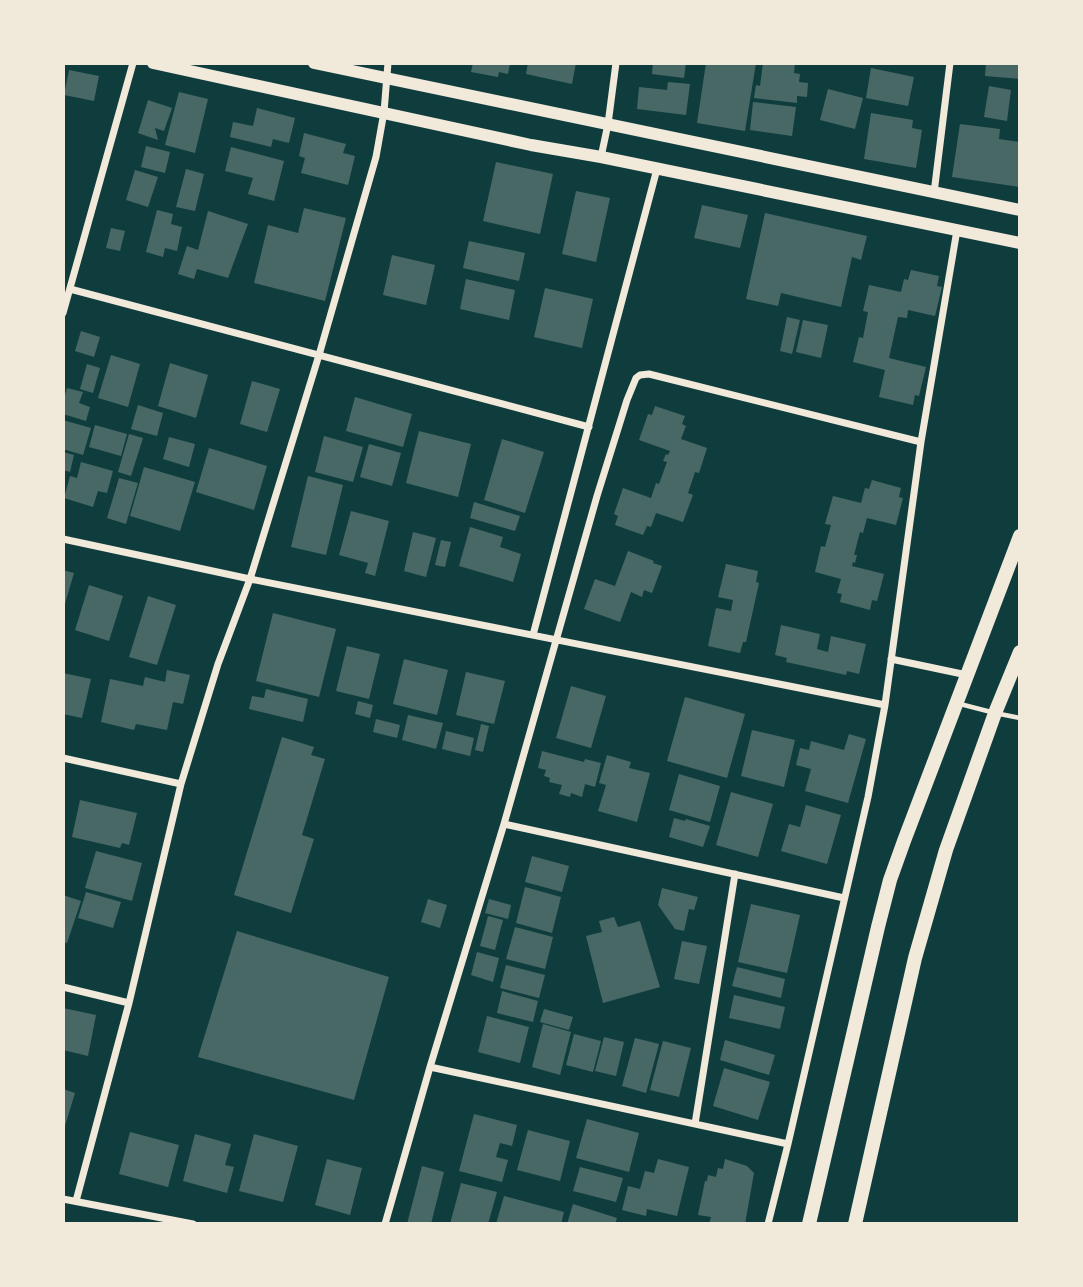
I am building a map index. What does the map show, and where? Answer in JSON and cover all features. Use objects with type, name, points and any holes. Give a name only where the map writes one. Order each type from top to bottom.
[{"type":"main road","points":[[809,1224],[887,892],[1020,536]]},
{"type":"main road","points":[[855,1224],[915,958],[946,850],[1020,652]]},
{"type":"street","points":[[63,313],[133,63]]},
{"type":"street","points":[[153,63],[531,145],[1020,243]]},
{"type":"street","points":[[314,63],[1020,210]]},
{"type":"street","points":[[76,1201],[129,1003],[181,784],[218,664],[250,579],[376,157],[384,112],[388,63]]},
{"type":"street","points":[[601,157],[616,63]]},
{"type":"street","points":[[934,193],[950,63]]},
{"type":"street","points":[[533,635],[657,169]]},
{"type":"street","points":[[768,1224],[868,797],[885,705],[921,442],[957,230]]},
{"type":"street","points":[[70,289],[589,427]]},
{"type":"street","points":[[385,1224],[504,824],[597,496],[633,384],[640,375],[649,374],[921,442]]},
{"type":"street","points":[[63,539],[250,579],[885,705]]},
{"type":"street","points":[[891,659],[967,675]]},
{"type":"street","points":[[63,758],[181,784]]},
{"type":"street","points":[[504,824],[844,898]]},
{"type":"street","points":[[695,1124],[735,874]]},
{"type":"street","points":[[63,987],[129,1003]]},
{"type":"street","points":[[430,1067],[788,1144]]},
{"type":"street","points":[[63,1199],[193,1224]]},
{"type":"lane","points":[[956,703],[1020,718]]},
{"type":"building","points":[[473,63],[510,63],[508,74],[499,72],[498,77],[471,72]]},
{"type":"building","points":[[528,63],[576,63],[572,84],[526,74]]},
{"type":"building","points":[[653,63],[686,63],[684,78],[652,74]]},
{"type":"building","points":[[706,63],[756,63],[745,131],[697,123]]},
{"type":"building","points":[[763,63],[795,63],[794,73],[800,74],[799,82],[808,83],[807,97],[797,96],[797,103],[754,98],[756,85],[760,86]]},
{"type":"building","points":[[986,63],[1020,63],[1020,79],[985,76]]},
{"type":"building","points":[[871,68],[914,77],[908,106],[866,98]]},
{"type":"building","points":[[69,70],[99,76],[94,101],[64,95]]},
{"type":"building","points":[[668,82],[690,84],[686,115],[637,109],[639,87],[667,90]]},
{"type":"building","points":[[989,86],[1011,90],[1007,121],[984,117]]},
{"type":"building","points":[[828,89],[863,98],[855,129],[820,120]]},
{"type":"building","points":[[179,92],[208,99],[195,153],[165,145]]},
{"type":"building","points":[[148,100],[172,108],[164,131],[155,128],[158,140],[138,133]]},
{"type":"building","points":[[753,102],[796,107],[792,136],[750,130]]},
{"type":"building","points":[[257,108],[295,118],[289,143],[273,139],[271,147],[230,137],[233,122],[253,126]]},
{"type":"building","points":[[871,113],[913,120],[912,128],[922,130],[916,168],[864,159]]},
{"type":"building","points":[[960,124],[1000,129],[999,139],[1020,142],[1020,187],[952,177]]},
{"type":"building","points":[[304,133],[346,144],[343,153],[355,156],[348,185],[301,173],[305,158],[299,156]]},
{"type":"building","points":[[146,146],[170,152],[165,173],[141,167]]},
{"type":"building","points":[[231,147],[284,161],[274,201],[248,194],[253,178],[225,171]]},
{"type":"building","points":[[496,162],[553,174],[540,234],[483,221]]},
{"type":"building","points":[[186,169],[204,174],[195,211],[176,207]]},
{"type":"building","points":[[135,170],[158,177],[148,207],[126,200]]},
{"type":"building","points":[[576,191],[610,198],[596,262],[562,254]]},
{"type":"building","points":[[702,205],[748,215],[740,248],[694,238]]},
{"type":"building","points":[[304,208],[346,218],[325,301],[254,283],[268,225],[298,233]]},
{"type":"building","points":[[157,210],[173,214],[171,224],[182,227],[177,251],[165,248],[163,257],[146,252]]},
{"type":"building","points":[[208,211],[248,224],[228,278],[197,269],[194,279],[178,274],[187,246],[198,250]]},
{"type":"building","points":[[765,213],[867,236],[861,260],[852,257],[841,307],[781,293],[778,306],[746,299]]},
{"type":"building","points":[[111,228],[125,231],[120,251],[106,248]]},
{"type":"building","points":[[469,241],[525,253],[519,281],[463,268]]},
{"type":"building","points":[[392,255],[435,265],[426,305],[383,295]]},
{"type":"building","points":[[911,270],[939,276],[937,286],[942,287],[935,316],[908,310],[907,318],[898,317],[889,358],[926,367],[919,396],[915,395],[913,405],[879,397],[885,370],[853,362],[859,337],[863,338],[868,312],[863,311],[869,285],[901,292],[904,279],[908,280]]},
{"type":"building","points":[[466,279],[515,290],[509,320],[460,309]]},
{"type":"building","points":[[545,288],[593,299],[582,348],[534,337]]},
{"type":"building","points":[[787,317],[800,320],[792,354],[780,351]]},
{"type":"building","points":[[803,320],[828,325],[821,358],[796,352]]},
{"type":"building","points":[[81,331],[100,337],[94,357],[75,351]]},
{"type":"building","points":[[111,355],[140,364],[128,407],[98,398]]},
{"type":"building","points":[[170,363],[208,375],[196,418],[158,406]]},
{"type":"building","points":[[87,364],[100,368],[93,393],[80,389]]},
{"type":"building","points":[[252,381],[280,389],[267,432],[240,424]]},
{"type":"building","points":[[67,388],[83,392],[79,403],[90,407],[86,421],[63,414]]},
{"type":"building","points":[[355,397],[412,414],[403,447],[346,431]]},
{"type":"building","points":[[138,405],[163,413],[157,436],[131,429]]},
{"type":"building","points":[[655,406],[685,416],[682,424],[686,426],[681,439],[707,448],[699,473],[695,472],[688,493],[693,495],[683,522],[656,513],[651,527],[647,526],[643,535],[615,525],[618,516],[614,514],[623,488],[651,498],[656,483],[659,484],[667,462],[663,461],[670,451],[639,440],[648,414],[652,415]]},
{"type":"building","points":[[63,420],[91,428],[83,455],[63,449]]},
{"type":"building","points":[[95,425],[127,434],[121,456],[89,447]]},
{"type":"building","points":[[419,431],[471,444],[458,497],[406,483]]},
{"type":"building","points":[[129,434],[143,438],[131,476],[118,472]]},
{"type":"building","points":[[324,436],[363,447],[353,482],[315,472]]},
{"type":"building","points":[[169,437],[195,444],[189,467],[163,459]]},
{"type":"building","points":[[502,439],[544,452],[525,513],[484,500]]},
{"type":"building","points":[[369,444],[401,453],[392,486],[360,477]]},
{"type":"building","points":[[209,448],[267,466],[254,510],[196,492]]},
{"type":"building","points":[[63,452],[74,455],[70,472],[63,470]]},
{"type":"building","points":[[81,462],[113,471],[107,493],[98,491],[93,507],[64,498],[70,476],[77,478]]},
{"type":"building","points":[[144,467],[195,482],[180,531],[130,516]]},
{"type":"building","points":[[308,476],[343,485],[326,555],[291,547]]},
{"type":"building","points":[[119,478],[138,483],[126,524],[107,518]]},
{"type":"building","points":[[872,480],[901,488],[899,497],[903,498],[896,525],[867,518],[863,533],[860,532],[854,555],[857,555],[852,566],[884,574],[877,601],[872,600],[870,610],[840,602],[842,594],[837,593],[841,579],[815,572],[821,546],[825,547],[831,525],[825,524],[833,496],[861,503],[865,488],[869,489]]},
{"type":"building","points":[[474,502],[520,516],[515,531],[470,518]]},
{"type":"building","points":[[351,511],[389,521],[375,576],[365,573],[368,563],[339,555]]},
{"type":"building","points":[[470,527],[503,537],[500,547],[521,554],[513,582],[459,566]]},
{"type":"building","points":[[413,532],[436,538],[426,577],[404,571]]},
{"type":"building","points":[[441,540],[451,542],[445,567],[435,565]]},
{"type":"building","points":[[628,551],[662,566],[652,593],[644,590],[642,597],[631,592],[620,622],[584,609],[595,579],[615,586]]},
{"type":"building","points":[[726,564],[758,571],[756,582],[759,583],[746,642],[743,642],[740,653],[708,646],[716,608],[731,611],[733,600],[718,597]]},
{"type":"building","points":[[63,570],[74,573],[64,607],[63,607]]},
{"type":"building","points":[[89,585],[123,596],[109,641],[75,630]]},
{"type":"building","points":[[148,596],[176,605],[157,665],[129,657]]},
{"type":"building","points":[[273,613],[336,629],[319,697],[256,681]]},
{"type":"building","points":[[781,625],[820,634],[817,649],[828,652],[831,636],[866,644],[859,674],[847,671],[846,675],[786,662],[787,658],[775,655]]},
{"type":"building","points":[[347,646],[380,654],[369,699],[336,691]]},
{"type":"building","points":[[404,659],[448,670],[437,715],[393,704]]},
{"type":"building","points":[[167,670],[190,675],[183,704],[173,702],[167,730],[136,724],[134,730],[101,722],[110,679],[143,686],[145,677],[165,682]]},
{"type":"building","points":[[466,672],[505,681],[494,724],[456,715]]},
{"type":"building","points":[[63,673],[91,679],[82,718],[63,714]]},
{"type":"building","points":[[571,686],[606,696],[591,748],[556,738]]},
{"type":"building","points":[[266,689],[308,699],[303,722],[249,709],[252,696],[264,698]]},
{"type":"building","points":[[685,697],[745,714],[727,778],[667,761]]},
{"type":"building","points":[[358,701],[373,705],[370,718],[355,714]]},
{"type":"building","points":[[408,715],[443,723],[436,749],[402,740]]},
{"type":"building","points":[[376,719],[400,725],[397,738],[373,732]]},
{"type":"building","points":[[481,724],[489,726],[483,752],[475,750]]},
{"type":"building","points":[[752,730],[795,740],[784,787],[741,776]]},
{"type":"building","points":[[446,731],[474,738],[470,756],[442,749]]},
{"type":"building","points":[[849,734],[866,739],[848,803],[805,791],[811,769],[796,765],[800,748],[809,750],[811,741],[844,750]]},
{"type":"building","points":[[282,737],[314,747],[311,755],[325,759],[302,835],[314,839],[291,913],[234,895]]},
{"type":"building","points":[[542,751],[584,762],[585,759],[601,763],[595,787],[585,784],[582,797],[571,793],[570,797],[559,794],[562,785],[549,782],[550,778],[544,776],[546,770],[538,768]]},
{"type":"building","points":[[607,755],[631,762],[629,768],[650,773],[637,822],[598,811],[606,785],[599,783]]},
{"type":"building","points":[[679,774],[720,786],[710,822],[669,810]]},
{"type":"building","points":[[731,792],[773,804],[758,857],[716,845]]},
{"type":"building","points":[[80,800],[137,813],[129,845],[122,843],[120,848],[72,837]]},
{"type":"building","points":[[806,805],[841,815],[827,864],[781,851],[789,824],[800,827]]},
{"type":"building","points":[[674,818],[710,826],[703,847],[669,837]]},
{"type":"building","points":[[96,851],[142,863],[132,901],[85,888]]},
{"type":"building","points":[[532,856],[569,866],[562,892],[525,882]]},
{"type":"building","points":[[525,887],[561,897],[552,933],[516,923]]},
{"type":"building","points":[[662,888],[698,897],[694,910],[689,909],[684,931],[675,929],[658,905]]},
{"type":"building","points":[[86,892],[121,902],[113,928],[78,918]]},
{"type":"building","points":[[63,895],[81,901],[67,943],[63,942]]},
{"type":"building","points":[[428,899],[447,905],[440,928],[421,922]]},
{"type":"building","points":[[489,899],[511,905],[508,919],[485,913]]},
{"type":"building","points":[[751,904],[800,915],[787,973],[738,962]]},
{"type":"building","points":[[488,916],[503,920],[495,950],[480,946]]},
{"type":"building","points":[[614,917],[618,927],[640,921],[660,987],[603,1003],[586,936],[602,932],[599,921]]},
{"type":"building","points":[[515,927],[553,937],[545,969],[506,959]]},
{"type":"building","points":[[237,931],[389,977],[354,1100],[198,1057]]},
{"type":"building","points":[[682,941],[707,946],[699,984],[674,979]]},
{"type":"building","points":[[477,952],[499,958],[493,982],[471,975]]},
{"type":"building","points":[[506,965],[545,975],[539,998],[500,988]]},
{"type":"building","points":[[737,967],[785,979],[781,998],[732,986]]},
{"type":"building","points":[[502,991],[538,1001],[533,1022],[497,1013]]},
{"type":"building","points":[[734,995],[785,1007],[780,1029],[729,1018]]},
{"type":"building","points":[[63,1008],[96,1015],[88,1056],[63,1050]]},
{"type":"building","points":[[544,1009],[573,1017],[569,1030],[540,1022]]},
{"type":"building","points":[[487,1016],[529,1027],[520,1063],[478,1052]]},
{"type":"building","points":[[543,1024],[571,1032],[560,1075],[532,1067]]},
{"type":"building","points":[[574,1034],[601,1041],[593,1072],[566,1065]]},
{"type":"building","points":[[604,1037],[624,1042],[616,1076],[595,1071]]},
{"type":"building","points":[[635,1038],[659,1044],[646,1093],[622,1086]]},
{"type":"building","points":[[725,1040],[775,1055],[769,1075],[720,1060]]},
{"type":"building","points":[[663,1041],[691,1048],[679,1097],[650,1090]]},
{"type":"building","points":[[724,1068],[770,1082],[758,1120],[713,1106]]},
{"type":"building","points":[[63,1089],[75,1093],[64,1129],[63,1129]]},
{"type":"building","points":[[474,1114],[517,1125],[512,1146],[500,1143],[496,1157],[508,1160],[502,1182],[459,1171]]},
{"type":"building","points":[[587,1119],[639,1133],[629,1172],[576,1158]]},
{"type":"building","points":[[528,1130],[570,1141],[560,1181],[517,1170]]},
{"type":"building","points":[[130,1132],[179,1145],[168,1187],[119,1174]]},
{"type":"building","points":[[195,1134],[231,1144],[225,1165],[234,1167],[227,1193],[183,1181]]},
{"type":"building","points":[[254,1134],[298,1146],[283,1202],[239,1191]]},
{"type":"building","points":[[327,1159],[362,1168],[350,1215],[315,1205]]},
{"type":"building","points":[[658,1159],[689,1167],[677,1216],[647,1209],[646,1216],[622,1210],[628,1186],[640,1189],[645,1171],[654,1173]]},
{"type":"building","points":[[725,1159],[747,1166],[754,1173],[745,1224],[709,1224],[711,1217],[698,1215],[705,1181],[708,1175],[716,1177],[718,1168],[723,1169]]},
{"type":"building","points":[[422,1166],[444,1172],[431,1224],[407,1224]]},
{"type":"building","points":[[580,1167],[623,1178],[616,1202],[573,1191]]},
{"type":"building","points":[[461,1183],[497,1192],[488,1224],[450,1224]]},
{"type":"building","points":[[504,1196],[564,1212],[561,1224],[496,1224]]},
{"type":"building","points":[[573,1204],[617,1218],[615,1224],[567,1224]]}]
